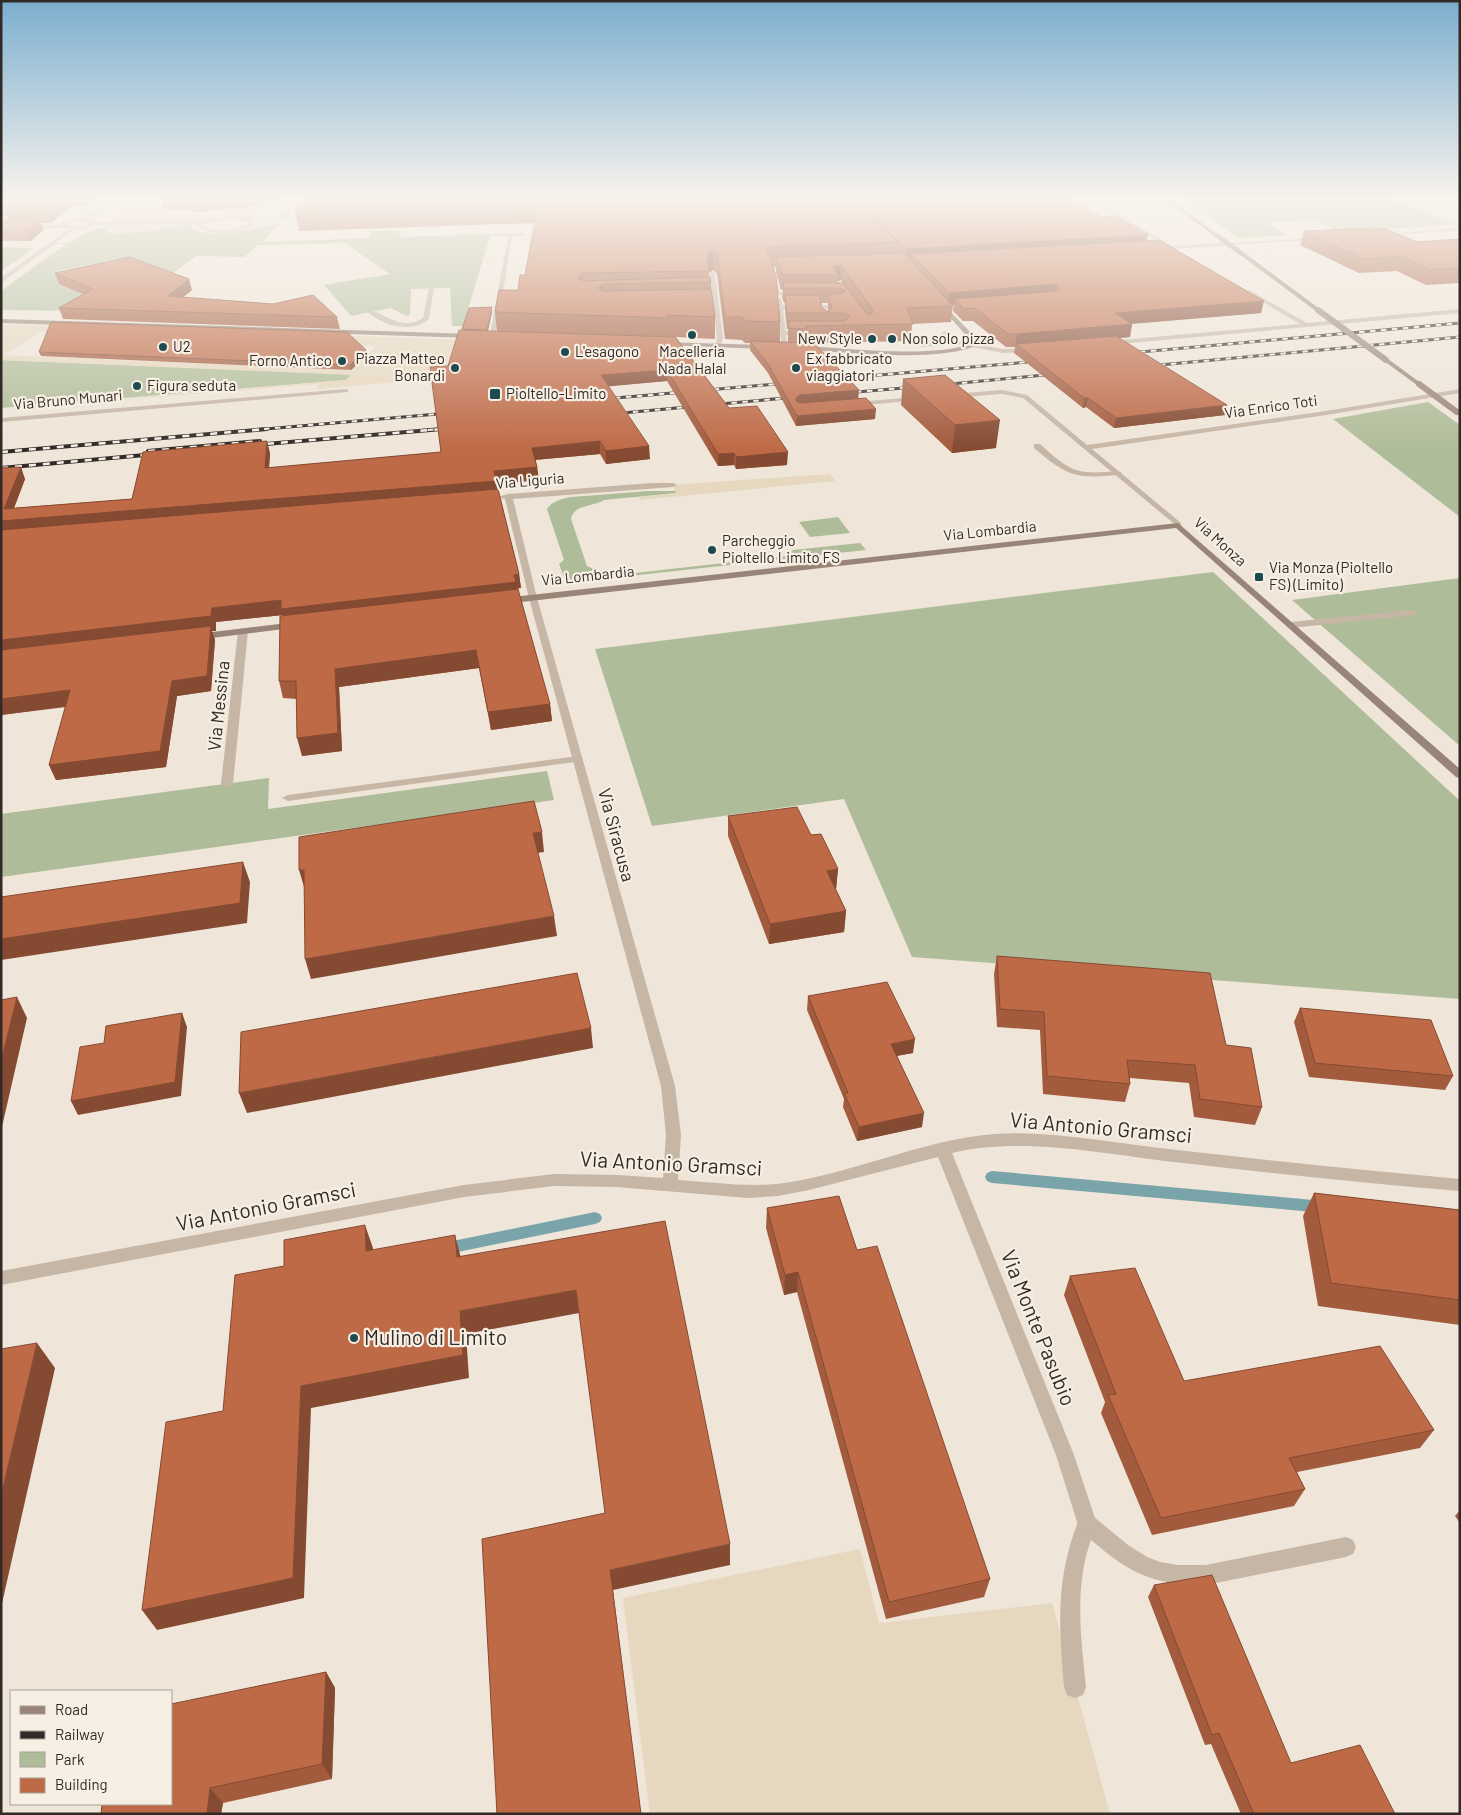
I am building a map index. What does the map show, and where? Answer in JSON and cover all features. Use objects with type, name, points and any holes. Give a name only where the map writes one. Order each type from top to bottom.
[{"type":"street","points":[[490,337],[493,334],[502,281]]},
{"type":"street","points":[[713,281],[720,338],[718,345]]},
{"type":"street","points":[[774,281],[781,305],[784,348]]},
{"type":"street","points":[[1278,281],[1458,413]]},
{"type":"street","points":[[371,312],[387,322],[422,323],[426,320],[431,288]]},
{"type":"street","points":[[1247,291],[1306,325]]},
{"type":"street","points":[[778,294],[806,294]]},
{"type":"street","points":[[705,295],[715,295]]},
{"type":"street","points":[[939,301],[973,338],[976,344],[974,346]]},
{"type":"street","points":[[781,305],[839,307]]},
{"type":"street","points":[[709,307],[716,307]]},
{"type":"street","points":[[822,307],[824,316]]},
{"type":"street","points":[[946,308],[954,308]]},
{"type":"street","points":[[1102,343],[1460,311]]},
{"type":"street","points":[[1,321],[499,337]]},
{"type":"street","points":[[404,334],[414,324]]},
{"type":"street","points":[[783,333],[809,333]]},
{"type":"street","points":[[658,343],[775,347]]},
{"type":"street","points":[[793,348],[922,352],[958,350],[974,346],[1003,351],[1034,350]]},
{"type":"street","name":"Via Bruno Munari","points":[[1,420],[346,390]]},
{"type":"street","name":"Via Enrico Toti","points":[[1087,447],[1326,413],[1460,391]]},
{"type":"street","name":"Via Monza","points":[[946,397],[1011,392],[1025,396],[1178,525],[1460,775]]},
{"type":"street","points":[[849,405],[926,398]]},
{"type":"street","points":[[1037,446],[1070,473],[1085,476],[1118,473]]},
{"type":"street","name":"Via Liguria","points":[[488,498],[652,484],[673,485]]},
{"type":"street","name":"Via Siracusa","points":[[508,496],[533,598],[670,1099],[675,1138],[670,1184]]},
{"type":"street","name":"Via Lombardia","points":[[490,603],[1178,525]]},
{"type":"street","points":[[1291,626],[1412,613]]},
{"type":"street","points":[[185,638],[302,624]]},
{"type":"street","name":"Via Messina","points":[[227,784],[243,631]]},
{"type":"street","points":[[288,798],[578,759]]},
{"type":"street","name":"Via Antonio Gramsci","points":[[1,1278],[505,1185],[554,1180],[617,1181],[748,1192],[778,1190],[943,1150],[995,1140],[1029,1140],[1316,1172],[1460,1185]]},
{"type":"street","name":"Via Monte Pasubio","points":[[943,1150],[1064,1455],[1087,1524]]},
{"type":"street","points":[[1075,1687],[1070,1628],[1071,1580],[1077,1547],[1087,1524],[1124,1554],[1142,1565],[1160,1572],[1183,1575],[1206,1575],[1346,1547]]},
{"type":"green space","points":[[15,281],[163,281],[115,316],[85,311],[1,310],[1,291]]},
{"type":"green space","points":[[350,281],[477,281],[463,326],[452,326],[450,288],[411,289],[410,315],[406,316],[391,308],[351,316],[324,285]]},
{"type":"green space","points":[[945,331],[965,344],[920,347]]},
{"type":"green space","points":[[1,360],[352,374],[346,380],[1,408]]},
{"type":"green space","points":[[1428,402],[1460,425],[1460,517],[1333,419]]},
{"type":"green space","points":[[649,491],[676,491],[677,493],[604,500],[580,508],[573,514],[571,519],[587,566],[605,571],[635,573],[787,556],[793,550],[860,543],[866,550],[566,583],[559,564],[564,560],[547,509],[549,506],[571,497]]},
{"type":"green space","points":[[838,517],[850,533],[810,537],[799,522]]},
{"type":"green space","points":[[1213,572],[1460,801],[1460,999],[912,957],[844,799],[652,826],[595,649]]},
{"type":"green space","points":[[1460,578],[1460,746],[1292,600]]},
{"type":"green space","points":[[547,771],[554,800],[1,877],[1,814],[269,778],[268,809]]},
{"type":"shaded area","name":"Piazza Matteo Bonardi","points":[[1,325],[522,342],[462,376],[318,389],[317,384],[1,410],[346,380],[352,375],[1,360]],"holes":[[[41,332],[374,346],[351,370],[263,362],[258,366],[175,362],[165,358],[160,362],[4,355]]]},
{"type":"shaded area","points":[[830,474],[835,481],[640,500],[639,497],[676,493],[673,485]]},
{"type":"shaded area","points":[[860,1549],[879,1623],[1052,1603],[1110,1814],[650,1814],[623,1598]]},
{"type":"building","points":[[73,281],[187,281],[168,296],[273,304],[313,295],[337,317],[59,308],[93,289]]},
{"type":"building","points":[[519,281],[711,281],[603,284],[598,288],[603,291],[711,289],[715,317],[667,315],[670,318],[495,312],[499,290],[518,290]]},
{"type":"building","points":[[720,281],[776,281],[780,322],[745,321],[742,317],[725,317]]},
{"type":"building","points":[[852,281],[930,281],[953,306],[907,308],[913,324],[805,326],[807,329],[789,328],[788,321],[845,321],[850,316],[845,313],[787,313],[785,295],[819,295],[822,308],[828,312],[832,308],[828,295],[845,291],[840,288],[784,288],[783,282],[843,283],[867,314],[872,313],[873,310]]},
{"type":"building","points":[[937,281],[1229,281],[1264,301],[1115,313],[1132,324],[1008,334],[975,308],[964,309],[955,299],[1058,291],[1060,289],[1056,284],[949,293]]},
{"type":"building","points":[[492,307],[487,330],[462,329],[469,308]]},
{"type":"building","points":[[51,322],[347,332],[366,350],[350,365],[39,352]]},
{"type":"building","points":[[459,330],[675,337],[729,408],[757,406],[788,452],[736,457],[734,453],[718,454],[667,370],[601,375],[649,446],[606,451],[600,441],[532,448],[537,467],[494,471],[496,481],[1,521],[1,468],[21,467],[4,509],[132,499],[143,452],[267,441],[265,468],[441,452],[430,367],[448,366]]},
{"type":"building","points":[[1116,336],[1227,405],[1116,418],[1088,398],[1084,398],[1016,344]]},
{"type":"building","points":[[750,341],[814,343],[859,390],[800,395],[796,398],[796,401],[801,403],[866,398],[876,409],[797,416],[768,364]]},
{"type":"building","points":[[945,375],[1000,420],[955,425],[903,379]]},
{"type":"building","points":[[498,489],[519,574],[514,575],[516,582],[281,609],[281,600],[212,608],[211,616],[1,640],[1,530]]},
{"type":"building","points":[[518,589],[550,704],[488,712],[476,650],[335,669],[338,733],[297,738],[296,681],[279,681],[280,616]]},
{"type":"building","points":[[211,626],[207,676],[172,681],[160,751],[49,765],[70,690],[1,699],[1,650]]},
{"type":"building","points":[[534,801],[542,832],[533,833],[554,916],[305,959],[304,870],[299,870],[299,837]]},
{"type":"building","points":[[797,807],[811,835],[821,834],[838,869],[827,871],[846,911],[770,924],[728,816]]},
{"type":"building","points":[[243,862],[240,903],[1,939],[1,897]]},
{"type":"building","points":[[997,956],[1210,973],[1226,1045],[1251,1048],[1262,1107],[1200,1099],[1195,1065],[1127,1060],[1130,1084],[1047,1076],[1044,1012],[1000,1009]]},
{"type":"building","points":[[577,973],[591,1028],[239,1093],[241,1032]]},
{"type":"building","points":[[887,982],[915,1039],[891,1044],[924,1113],[859,1127],[844,1093],[848,1093],[808,996]]},
{"type":"building","points":[[17,997],[1,1061],[1,1000]]},
{"type":"building","points":[[1300,1008],[1431,1020],[1453,1076],[1315,1063]]},
{"type":"building","points":[[182,1013],[175,1082],[71,1101],[80,1047],[104,1043],[106,1026]]},
{"type":"building","points":[[1314,1193],[1460,1210],[1460,1300],[1331,1283]]},
{"type":"building","points":[[839,1196],[857,1250],[877,1246],[990,1579],[889,1602],[798,1272],[785,1275],[767,1208]]},
{"type":"building","points":[[665,1221],[730,1544],[610,1570],[641,1814],[497,1814],[482,1539],[605,1513],[576,1290],[460,1311],[463,1355],[301,1386],[293,1578],[142,1610],[166,1422],[223,1411],[235,1275],[284,1266],[284,1240],[365,1225],[366,1251],[455,1235],[457,1257]]},
{"type":"building","points":[[1135,1268],[1184,1381],[1380,1346],[1434,1430],[1289,1458],[1305,1489],[1161,1518],[1108,1395],[1116,1394],[1070,1276]]},
{"type":"building","points":[[37,1343],[1,1496],[1,1349]]},
{"type":"building","points":[[1212,1575],[1291,1763],[1360,1745],[1395,1814],[1254,1814],[1219,1733],[1212,1735],[1154,1585]]},
{"type":"building","points":[[326,1672],[322,1764],[210,1788],[207,1814],[101,1814],[102,1805],[172,1805],[172,1704]]},
{"type":"waterway","points":[[992,1177],[1324,1207]]},
{"type":"waterway","points":[[443,1249],[595,1218]]},
{"type":"railway","points":[[1129,353],[1460,323]]},
{"type":"railway","points":[[1149,366],[1460,337]]},
{"type":"railway","points":[[833,379],[1040,361]]},
{"type":"railway","points":[[940,385],[1055,374]]},
{"type":"railway","points":[[604,399],[788,383]]},
{"type":"railway","points":[[845,393],[915,387]]},
{"type":"railway","points":[[611,414],[796,397]]},
{"type":"railway","points":[[253,430],[449,413]]},
{"type":"railway","points":[[428,430],[452,428]]},
{"type":"railway","points":[[1,452],[267,429]]},
{"type":"railway","points":[[253,445],[442,429]]},
{"type":"railway","points":[[148,451],[260,441]]},
{"type":"railway","points":[[1,468],[156,454]]},
{"type":"place","name":"Macelleria Nada Halal","points":[[692,335]]},
{"type":"place","name":"New Style","points":[[872,339]]},
{"type":"place","name":"Non solo pizza","points":[[892,339]]},
{"type":"place","name":"U2","points":[[163,347]]},
{"type":"place","name":"L'esagono","points":[[565,352]]},
{"type":"place","name":"Forno Antico","points":[[342,361]]},
{"type":"place","name":"Piazza Matteo Bonardi","points":[[455,368]]},
{"type":"place","name":"Ex fabbricato viaggiatori","points":[[796,368]]},
{"type":"place","name":"Figura seduta","points":[[137,386]]},
{"type":"place","name":"Pioltello-Limito","points":[[495,394]]},
{"type":"place","name":"Parcheggio Pioltello Limito FS","points":[[712,550]]},
{"type":"place","name":"Via Monza (Pioltello FS) (Limito)","points":[[1259,577]]},
{"type":"place","name":"Mulino di Limito","points":[[354,1338]]}]
